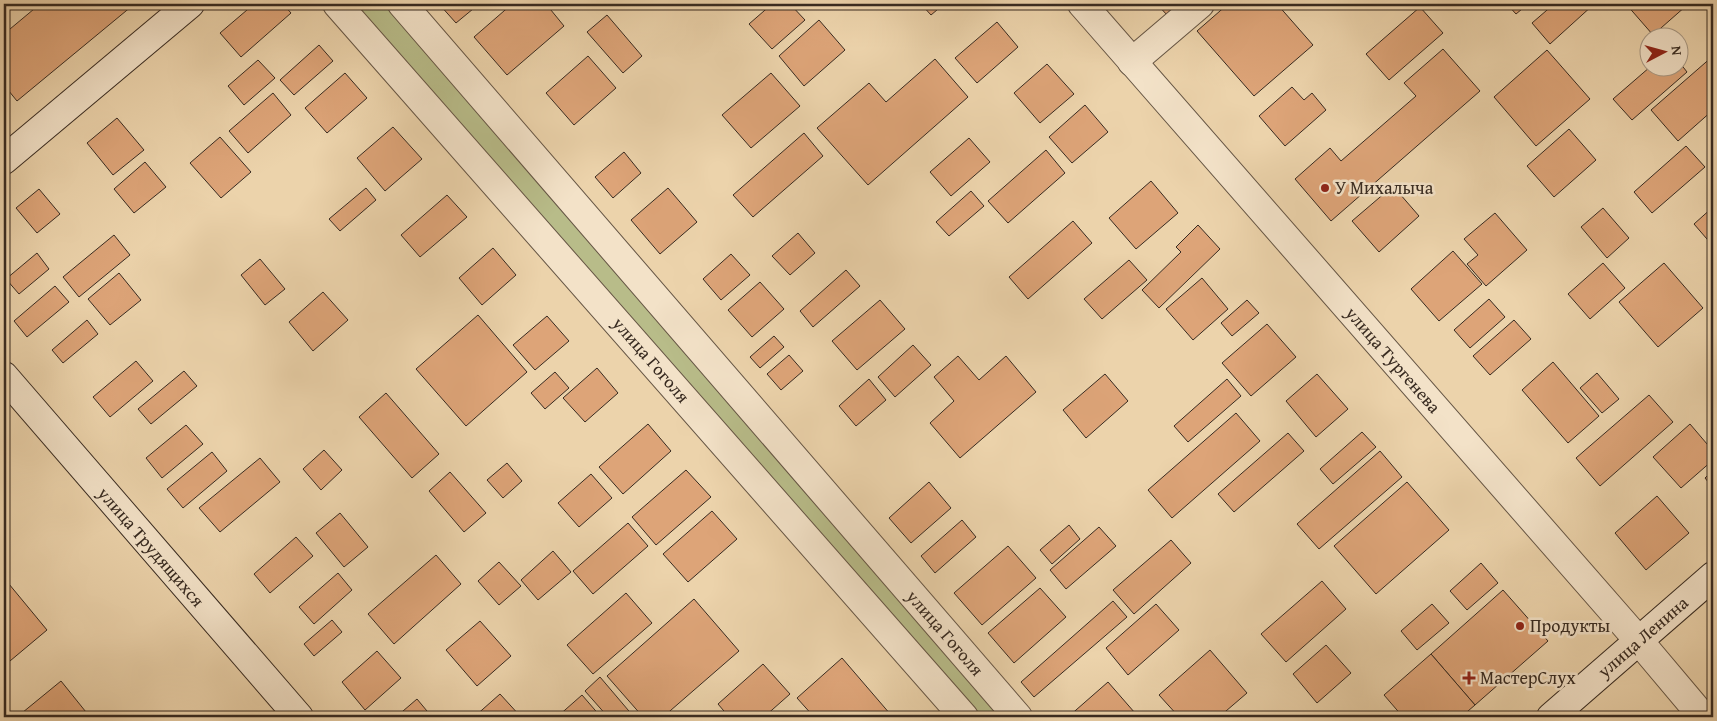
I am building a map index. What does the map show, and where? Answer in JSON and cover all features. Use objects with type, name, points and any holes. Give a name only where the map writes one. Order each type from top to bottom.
[{"type":"street","points":[[4,160],[190,4]]},
{"type":"street","name":"улица Гоголя","points":[[337,4],[964,717]]},
{"type":"street","name":"улица Гоголя","points":[[402,4],[1018,717]]},
{"type":"street","name":"улица Тургенева","points":[[1082,4],[1639,641],[1703,717]]},
{"type":"street","points":[[1132,62],[1200,4]]},
{"type":"street","name":"улица Трудящихся","points":[[4,376],[299,717]]},
{"type":"street","name":"улица Ленина","points":[[1551,717],[1713,576]]},
{"type":"green space","points":[[350,4],[386,4],[1008,717],[975,717]]},
{"type":"building","points":[[40,4],[130,4],[132,6],[17,101],[4,85],[4,34]]},
{"type":"building","points":[[254,4],[283,4],[291,13],[241,57],[220,33]]},
{"type":"building","points":[[439,4],[479,4],[456,23]]},
{"type":"building","points":[[512,4],[546,4],[564,26],[507,75],[474,37]]},
{"type":"building","points":[[772,4],[790,4],[805,20],[772,49],[749,24]]},
{"type":"building","points":[[921,4],[944,4],[931,15]]},
{"type":"building","points":[[1157,4],[1180,4],[1167,15]]},
{"type":"building","points":[[1228,4],[1277,4],[1313,45],[1254,96],[1197,31]]},
{"type":"building","points":[[1507,4],[1528,4],[1516,14]]},
{"type":"building","points":[[1554,4],[1593,5],[1550,44],[1532,23]]},
{"type":"building","points":[[1626,4],[1684,4],[1686,6],[1661,28],[1647,28]]},
{"type":"building","points":[[1420,7],[1443,33],[1389,80],[1366,54]]},
{"type":"building","points":[[607,15],[642,56],[623,73],[587,32]]},
{"type":"building","points":[[819,20],[845,50],[804,86],[779,56]]},
{"type":"building","points":[[997,22],[1018,47],[977,83],[955,58]]},
{"type":"building","points":[[319,45],[333,61],[294,95],[280,80]]},
{"type":"building","points":[[1443,49],[1480,91],[1331,221],[1295,179],[1330,148],[1341,161],[1416,96],[1404,83]]},
{"type":"building","points":[[1547,50],[1590,99],[1536,146],[1494,97]]},
{"type":"building","points":[[588,56],[616,88],[574,125],[546,93]]},
{"type":"building","points":[[1713,56],[1713,110],[1678,141],[1651,110]]},
{"type":"building","points":[[935,59],[968,97],[868,185],[817,128],[869,83],[886,102]]},
{"type":"building","points":[[258,60],[275,78],[244,105],[228,86]]},
{"type":"building","points":[[1047,64],[1074,94],[1040,123],[1014,93]]},
{"type":"building","points":[[345,73],[367,98],[327,133],[305,108]]},
{"type":"building","points":[[771,73],[800,106],[751,148],[722,115]]},
{"type":"building","points":[[1640,76],[1640,78],[1680,78],[1632,120],[1613,99]]},
{"type":"building","points":[[1292,87],[1304,100],[1312,93],[1326,110],[1285,146],[1259,116]]},
{"type":"building","points":[[273,93],[291,115],[248,153],[229,131]]},
{"type":"building","points":[[1085,105],[1108,132],[1072,163],[1049,137]]},
{"type":"building","points":[[117,118],[144,150],[113,175],[87,143]]},
{"type":"building","points":[[393,127],[422,159],[385,191],[357,158]]},
{"type":"building","points":[[1569,129],[1596,160],[1554,197],[1527,166]]},
{"type":"building","points":[[804,133],[823,156],[753,217],[733,195]]},
{"type":"building","points":[[220,137],[251,172],[221,198],[190,163]]},
{"type":"building","points":[[969,138],[990,162],[951,196],[930,172]]},
{"type":"building","points":[[1686,146],[1705,167],[1652,213],[1634,192]]},
{"type":"building","points":[[1046,150],[1065,173],[1008,223],[988,201]]},
{"type":"building","points":[[624,152],[641,173],[613,198],[595,177]]},
{"type":"building","points":[[145,162],[166,187],[134,213],[114,189]]},
{"type":"building","points":[[1151,181],[1178,213],[1136,249],[1109,218]]},
{"type":"building","points":[[1393,186],[1419,216],[1379,252],[1352,221]]},
{"type":"building","points":[[366,188],[376,200],[340,231],[329,219]]},
{"type":"building","points":[[668,188],[697,222],[660,254],[631,220]]},
{"type":"building","points":[[39,189],[60,214],[37,233],[16,208]]},
{"type":"building","points":[[971,191],[984,206],[949,236],[936,222]]},
{"type":"building","points":[[447,195],[467,217],[420,257],[401,235]]},
{"type":"building","points":[[1713,207],[1713,246],[1694,224]]},
{"type":"building","points":[[1603,208],[1629,238],[1607,258],[1581,227]]},
{"type":"building","points":[[1495,213],[1527,250],[1486,286],[1467,264],[1478,255],[1464,239]]},
{"type":"building","points":[[1073,221],[1092,243],[1028,299],[1009,277]]},
{"type":"building","points":[[1198,225],[1220,249],[1159,308],[1142,290],[1181,252],[1176,247]]},
{"type":"building","points":[[798,233],[815,253],[790,275],[772,256]]},
{"type":"building","points":[[114,235],[130,255],[79,297],[63,277]]},
{"type":"building","points":[[493,248],[516,275],[482,305],[459,278]]},
{"type":"building","points":[[1453,251],[1482,284],[1439,321],[1411,289]]},
{"type":"building","points":[[37,253],[49,269],[19,294],[6,279]]},
{"type":"building","points":[[731,254],[750,275],[721,300],[703,279]]},
{"type":"building","points":[[260,259],[285,289],[265,305],[241,275]]},
{"type":"building","points":[[1129,260],[1147,280],[1102,319],[1084,299]]},
{"type":"building","points":[[1603,263],[1625,288],[1590,319],[1568,294]]},
{"type":"building","points":[[1664,263],[1703,308],[1658,347],[1619,302]]},
{"type":"building","points":[[846,270],[860,286],[813,327],[800,311]]},
{"type":"building","points":[[119,273],[141,300],[110,325],[88,299]]},
{"type":"building","points":[[1202,278],[1228,309],[1193,340],[1166,309]]},
{"type":"building","points":[[760,282],[784,309],[752,337],[728,310]]},
{"type":"building","points":[[55,286],[69,302],[27,337],[14,321]]},
{"type":"building","points":[[323,292],[348,320],[313,351],[289,322]]},
{"type":"building","points":[[1489,299],[1505,317],[1470,348],[1454,330]]},
{"type":"building","points":[[880,300],[905,329],[857,370],[832,341]]},
{"type":"building","points":[[1247,300],[1259,313],[1232,336],[1221,323]]},
{"type":"building","points":[[478,315],[527,372],[466,426],[416,369]]},
{"type":"building","points":[[547,316],[569,341],[535,370],[513,345]]},
{"type":"building","points":[[87,320],[98,334],[63,363],[52,350]]},
{"type":"building","points":[[1514,320],[1531,339],[1490,375],[1473,356]]},
{"type":"building","points":[[1267,324],[1296,357],[1251,396],[1222,363]]},
{"type":"building","points":[[774,336],[784,347],[760,368],[750,357]]},
{"type":"building","points":[[913,345],[931,365],[895,397],[878,377]]},
{"type":"building","points":[[789,355],[803,371],[781,390],[767,374]]},
{"type":"building","points":[[958,356],[979,380],[1006,356],[1036,392],[960,458],[930,423],[954,401],[934,377]]},
{"type":"building","points":[[136,361],[153,381],[110,417],[93,397]]},
{"type":"building","points":[[1553,362],[1599,416],[1568,443],[1522,390]]},
{"type":"building","points":[[597,368],[618,393],[585,422],[563,398]]},
{"type":"building","points":[[184,371],[197,386],[151,424],[138,409]]},
{"type":"building","points":[[555,372],[569,388],[545,409],[531,393]]},
{"type":"building","points":[[1597,373],[1619,399],[1602,413],[1580,388]]},
{"type":"building","points":[[1105,374],[1128,401],[1086,438],[1063,410]]},
{"type":"building","points":[[1317,374],[1348,409],[1316,437],[1286,401]]},
{"type":"building","points":[[869,379],[886,400],[856,426],[839,406]]},
{"type":"building","points":[[1227,379],[1241,396],[1188,442],[1174,426]]},
{"type":"building","points":[[386,393],[439,454],[412,478],[359,417]]},
{"type":"building","points":[[1649,395],[1673,422],[1600,486],[1576,458]]},
{"type":"building","points":[[1236,413],[1260,441],[1172,518],[1148,490]]},
{"type":"building","points":[[648,424],[671,451],[623,494],[599,467]]},
{"type":"building","points":[[1690,424],[1713,451],[1713,460],[1681,488],[1653,457]]},
{"type":"building","points":[[186,425],[203,444],[162,478],[146,458]]},
{"type":"building","points":[[1362,432],[1376,447],[1333,484],[1320,469]]},
{"type":"building","points":[[1288,433],[1304,451],[1234,512],[1218,494]]},
{"type":"building","points":[[324,450],[342,470],[321,490],[303,469]]},
{"type":"building","points":[[1380,451],[1402,477],[1319,549],[1297,524]]},
{"type":"building","points":[[212,452],[227,471],[183,508],[167,489]]},
{"type":"building","points":[[260,458],[280,482],[220,532],[199,508]]},
{"type":"building","points":[[507,463],[522,481],[503,498],[487,480]]},
{"type":"building","points":[[686,470],[711,497],[656,545],[632,517]]},
{"type":"building","points":[[1713,470],[1713,488],[1705,478]]},
{"type":"building","points":[[450,472],[486,513],[464,532],[429,491]]},
{"type":"building","points":[[591,474],[612,498],[579,527],[558,503]]},
{"type":"building","points":[[929,482],[951,508],[911,543],[889,518]]},
{"type":"building","points":[[1407,482],[1449,530],[1376,594],[1334,546]]},
{"type":"building","points":[[1657,496],[1689,533],[1646,570],[1615,533]]},
{"type":"building","points":[[712,511],[737,539],[688,582],[663,554]]},
{"type":"building","points":[[340,513],[368,547],[344,567],[316,533]]},
{"type":"building","points":[[962,520],[976,537],[935,573],[921,556]]},
{"type":"building","points":[[628,523],[648,546],[593,594],[573,571]]},
{"type":"building","points":[[1069,525],[1080,539],[1052,564],[1040,550]]},
{"type":"building","points":[[1099,527],[1116,546],[1066,589],[1050,570]]},
{"type":"building","points":[[296,537],[313,556],[270,593],[254,574]]},
{"type":"building","points":[[1171,540],[1191,563],[1134,614],[1113,590]]},
{"type":"building","points":[[1008,546],[1036,578],[982,625],[954,593]]},
{"type":"building","points":[[553,551],[571,572],[538,600],[521,580]]},
{"type":"building","points":[[436,555],[461,584],[394,644],[368,614]]},
{"type":"building","points":[[499,562],[521,586],[499,605],[478,581]]},
{"type":"building","points":[[1481,563],[1498,583],[1467,610],[1450,591]]},
{"type":"building","points":[[338,573],[352,590],[314,624],[299,607]]},
{"type":"building","points":[[4,578],[47,630],[4,666]]},
{"type":"building","points":[[1322,581],[1346,609],[1286,662],[1261,634]]},
{"type":"building","points":[[1040,588],[1066,617],[1014,663],[988,633]]},
{"type":"building","points":[[1503,590],[1548,641],[1475,705],[1431,654]]},
{"type":"building","points":[[626,593],[652,623],[593,674],[567,645]]},
{"type":"building","points":[[694,599],[739,651],[663,717],[643,717],[607,676]]},
{"type":"building","points":[[1113,601],[1127,617],[1034,697],[1021,682]]},
{"type":"building","points":[[1156,604],[1179,630],[1128,675],[1106,648]]},
{"type":"building","points":[[1432,604],[1449,623],[1417,650],[1401,631]]},
{"type":"building","points":[[332,620],[342,632],[314,656],[304,644]]},
{"type":"building","points":[[480,621],[511,656],[477,686],[446,650]]},
{"type":"building","points":[[1326,645],[1351,673],[1317,703],[1293,674]]},
{"type":"building","points":[[1210,650],[1247,693],[1219,717],[1179,717],[1159,695]]},
{"type":"building","points":[[377,651],[401,678],[365,710],[342,682]]},
{"type":"building","points":[[1431,654],[1475,705],[1461,717],[1403,717],[1384,695]]},
{"type":"building","points":[[842,658],[891,715],[888,717],[814,717],[797,698]]},
{"type":"building","points":[[763,664],[790,694],[764,717],[729,717],[718,704]]},
{"type":"building","points":[[600,677],[634,717],[608,717],[585,691]]},
{"type":"building","points":[[61,681],[90,717],[17,717]]},
{"type":"building","points":[[1108,682],[1135,713],[1129,717],[1068,717]]},
{"type":"building","points":[[500,694],[521,717],[474,717]]},
{"type":"building","points":[[582,695],[601,717],[557,717]]},
{"type":"building","points":[[417,699],[432,717],[396,717]]},
{"type":"place","name":"У Михалыча","points":[[1325,188]]},
{"type":"place","name":"Продукты","points":[[1520,626]]},
{"type":"place","name":"МастерСлух","points":[[1469,678]]}]
